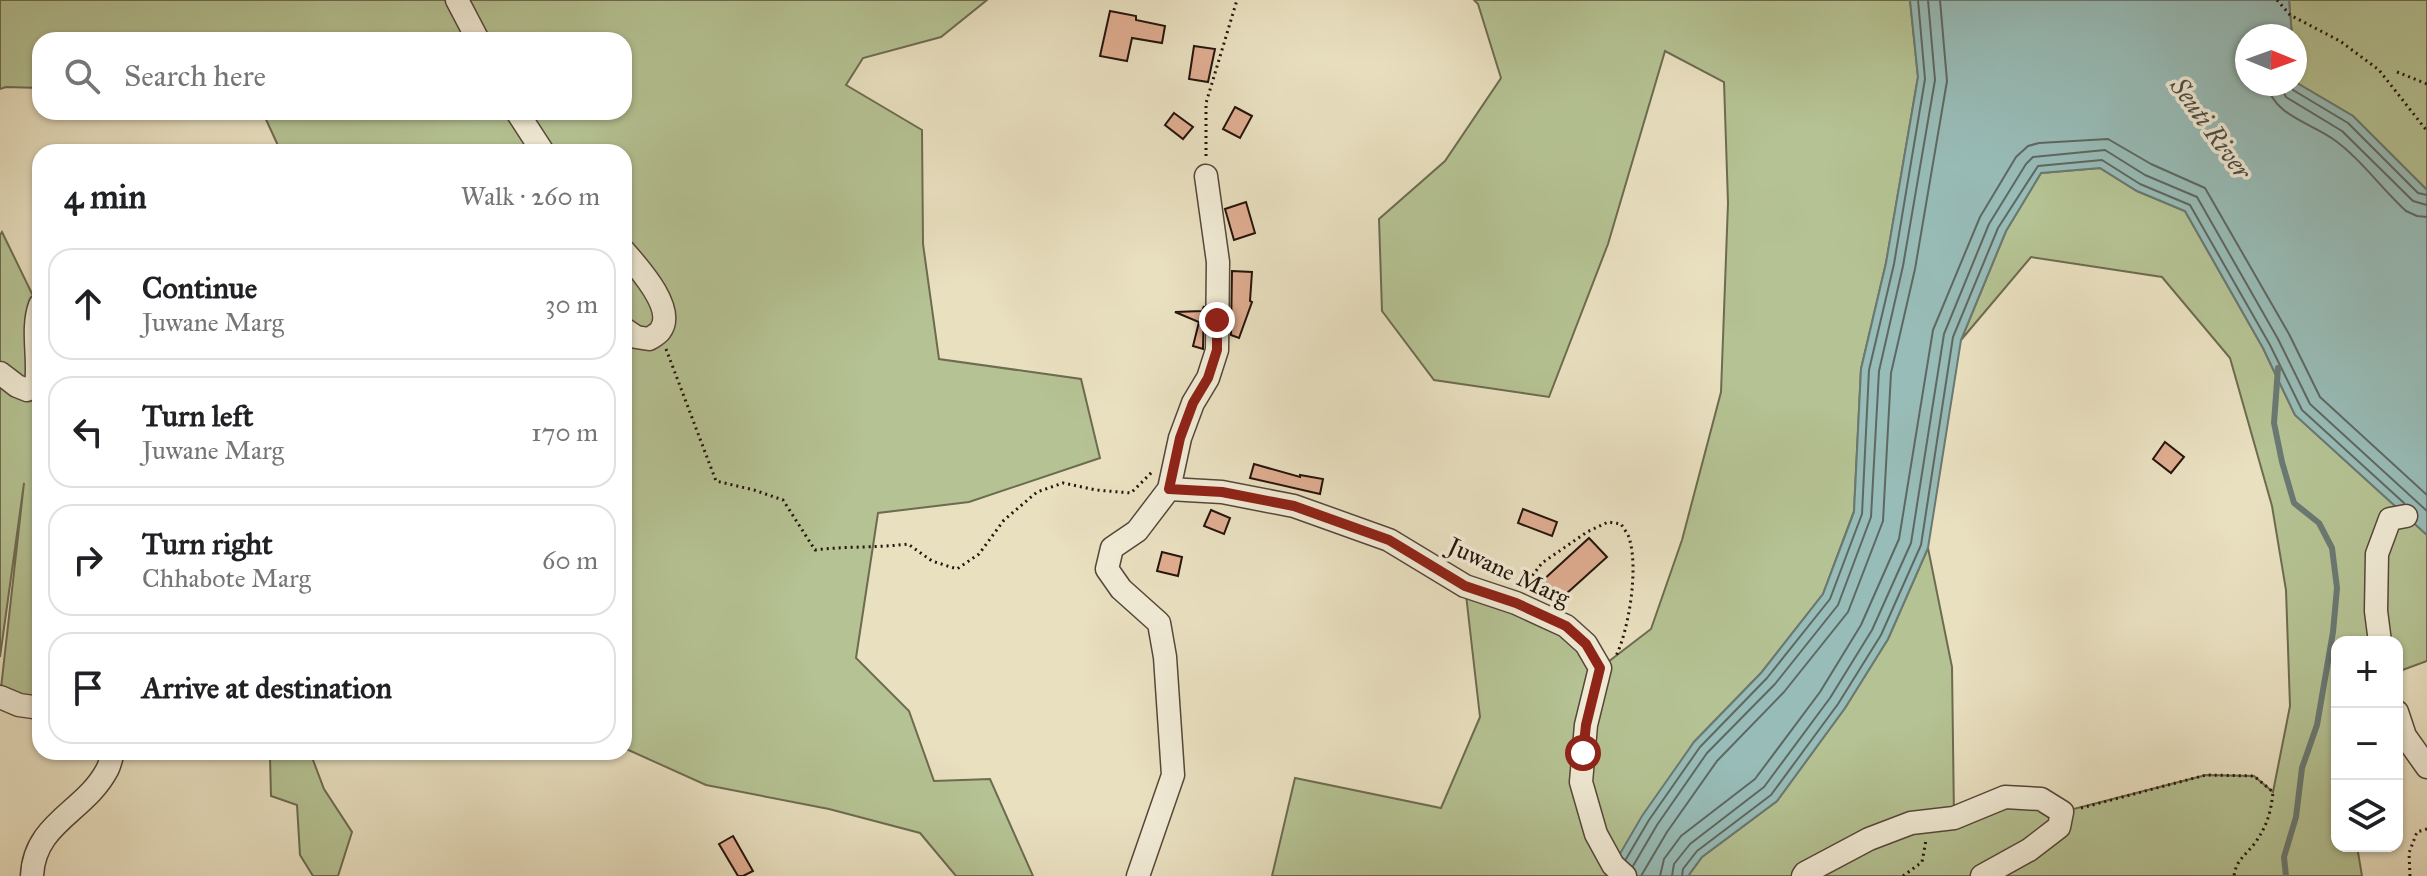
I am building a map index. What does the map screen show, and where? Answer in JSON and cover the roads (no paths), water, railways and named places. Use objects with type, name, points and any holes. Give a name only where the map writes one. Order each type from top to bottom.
[{"type":"street","points":[[457,0],[474,32]]},
{"type":"street","points":[[522,120],[538,144]]},
{"type":"street","points":[[1138,876],[1173,775],[1165,657],[1159,623],[1121,589],[1107,569],[1112,548],[1137,531],[1169,489],[1180,438],[1193,403],[1208,378],[1217,350],[1218,262],[1206,176]]},
{"type":"street","points":[[632,260],[648,278],[661,306],[664,322],[660,332],[649,339],[632,334]]},
{"type":"street","points":[[0,373],[17,386],[27,390],[32,387]]},
{"type":"street","name":"Juwane Marg","points":[[1169,489],[1222,492],[1294,506],[1389,540],[1465,586],[1516,603],[1566,626],[1586,644],[1600,668],[1586,725],[1581,782],[1596,834],[1613,865],[1625,876]]},
{"type":"street","points":[[2379,636],[2376,611],[2377,554],[2390,519],[2406,516]]},
{"type":"street","points":[[0,697],[32,707]]},
{"type":"street","points":[[2403,730],[2427,767]]},
{"type":"street","points":[[32,876],[32,859],[44,836],[92,789],[107,771],[110,760]]},
{"type":"street","points":[[1803,876],[1869,839],[1911,823],[1954,818],[2005,797],[2041,799],[2062,812],[2059,827],[2029,850],[1982,876]]},
{"type":"water","name":"Seuti River","points":[[1910,0],[2289,0],[2291,24],[2235,24],[2235,96],[2307,96],[2307,89],[2353,116],[2427,190],[2427,535],[2295,415],[2263,348],[2185,211],[2137,191],[2100,168],[2041,173],[2006,231],[1961,340],[1928,548],[1888,639],[1845,708],[1777,801],[1702,857],[1688,876],[1607,876],[1642,816],[1694,742],[1761,673],[1823,594],[1854,512],[1861,369],[1886,263],[1918,77]]},
{"type":"waterway","points":[[2278,368],[2274,423],[2282,462],[2294,503],[2319,523],[2332,548],[2337,588],[2317,725],[2302,768],[2296,817],[2284,857],[2286,876]]}]
